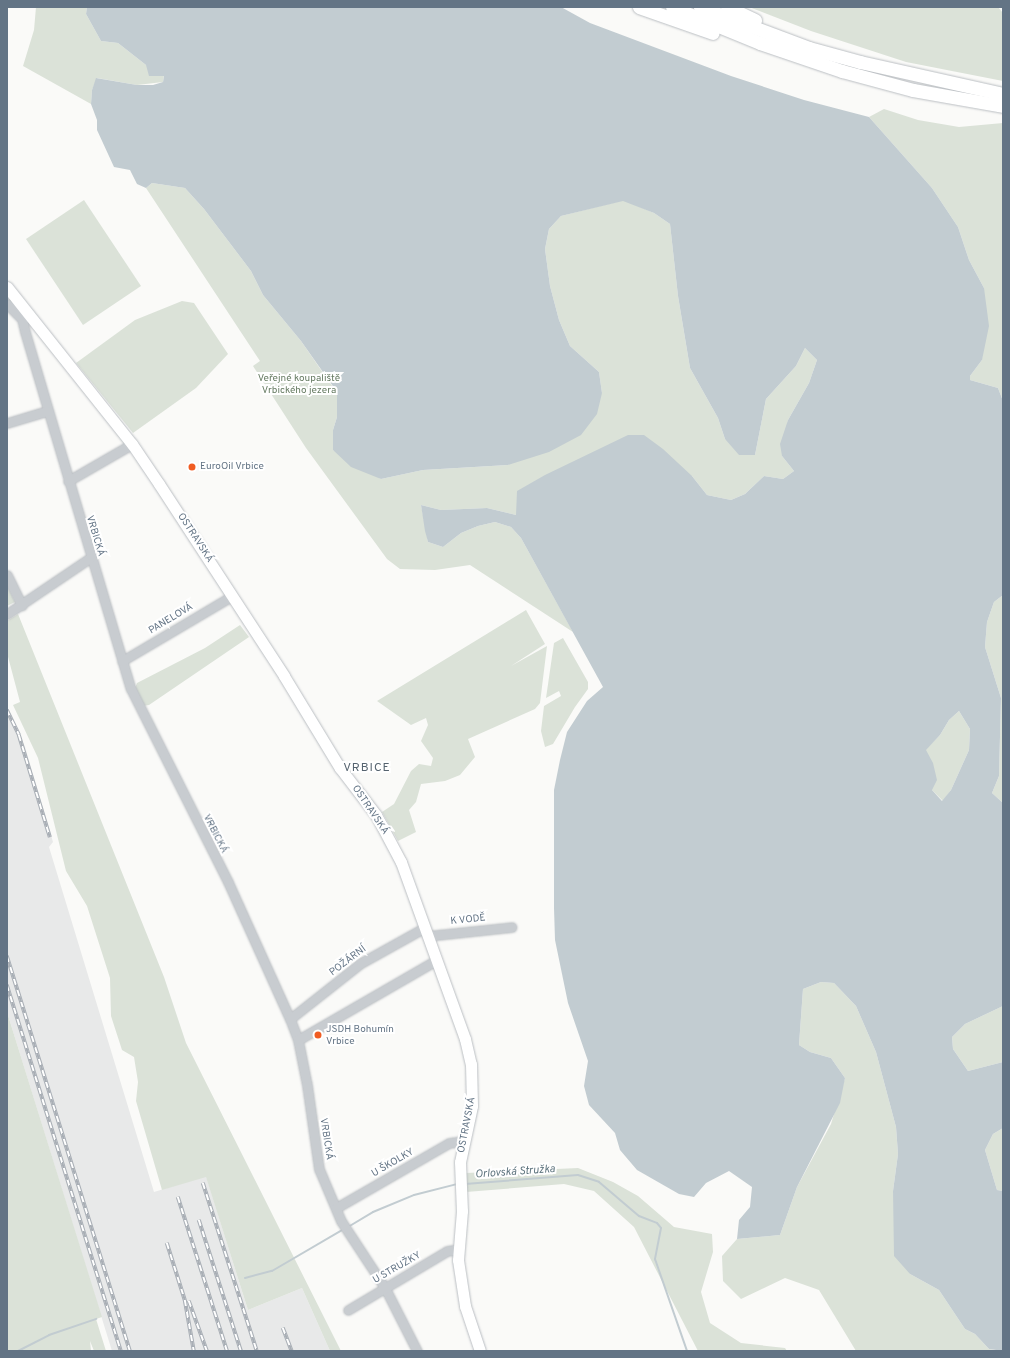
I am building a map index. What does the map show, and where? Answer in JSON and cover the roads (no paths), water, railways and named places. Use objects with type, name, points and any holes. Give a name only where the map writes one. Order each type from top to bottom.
[{"type":"highway","points":[[639,7],[740,41],[760,43]]},
{"type":"highway","points":[[672,7],[760,43],[828,66],[914,90],[1003,106]]},
{"type":"highway","points":[[700,7],[809,48],[902,73],[1003,94]]},
{"type":"highway","points":[[727,7],[782,33],[902,73]]},
{"type":"main road","name":"OSTRAVSKÁ","points":[[7,287],[25,317],[132,444],[232,596],[337,763],[385,830],[405,871],[435,961],[465,1039],[471,1064],[472,1106],[463,1141],[460,1174],[462,1193],[458,1249],[465,1306],[480,1351]]},
{"type":"street","points":[[7,304],[25,317]]},
{"type":"street","name":"VRBICKÁ","points":[[25,317],[47,411],[90,558],[131,689],[228,882],[290,1019],[298,1040],[307,1085],[319,1169],[341,1221],[385,1288],[417,1351]]},
{"type":"street","points":[[7,423],[47,411]]},
{"type":"street","points":[[68,481],[132,444]]},
{"type":"street","points":[[7,614],[22,606],[90,558]]},
{"type":"street","points":[[7,575],[22,606]]},
{"type":"street","name":"PANELOVÁ","points":[[122,661],[232,596]]},
{"type":"street","name":"K VODĚ","points":[[425,932],[512,927]]},
{"type":"street","name":"POŽÁRNÍ","points":[[290,1019],[361,963],[425,932]]},
{"type":"street","points":[[298,1040],[435,961]]},
{"type":"street","name":"U ŠKOLKY","points":[[336,1208],[449,1143],[463,1141]]},
{"type":"street","name":"U STRUŽKY","points":[[348,1310],[447,1251],[458,1249]]},
{"type":"waterway","name":"Orlovská Stružka","points":[[465,1184],[578,1175],[599,1182],[639,1216],[657,1223],[661,1228],[655,1259],[687,1351]]},
{"type":"waterway","name":"Orlovská Stružka","points":[[348,1227],[373,1212],[414,1195],[457,1184]]},
{"type":"waterway","name":"Orlovská Stružka","points":[[245,1278],[272,1271],[344,1229]]},
{"type":"waterway","name":"Orlovská Stružka","points":[[18,1351],[49,1335],[96,1319]]},
{"type":"railway","points":[[7,710],[19,735],[50,837]]},
{"type":"railway","points":[[7,956],[130,1351]]},
{"type":"railway","points":[[7,985],[121,1351]]},
{"type":"railway","points":[[203,1183],[257,1351]]},
{"type":"railway","points":[[178,1197],[227,1351]]},
{"type":"railway","points":[[199,1220],[241,1351]]},
{"type":"railway","points":[[167,1243],[185,1300],[194,1351]]},
{"type":"railway","points":[[189,1301],[207,1351]]},
{"type":"railway","points":[[283,1328],[292,1351]]},
{"type":"place","name":"EuroOil Vrbice","points":[[192,467]]},
{"type":"place","name":"JSDH Bohumín Vrbice","points":[[318,1035]]},
{"type":"district","name":"VRBICE","points":[[367,769]]},
{"type":"park label","name":"Veřejné koupaliště Vrbického jezera","points":[[299,384]]}]
